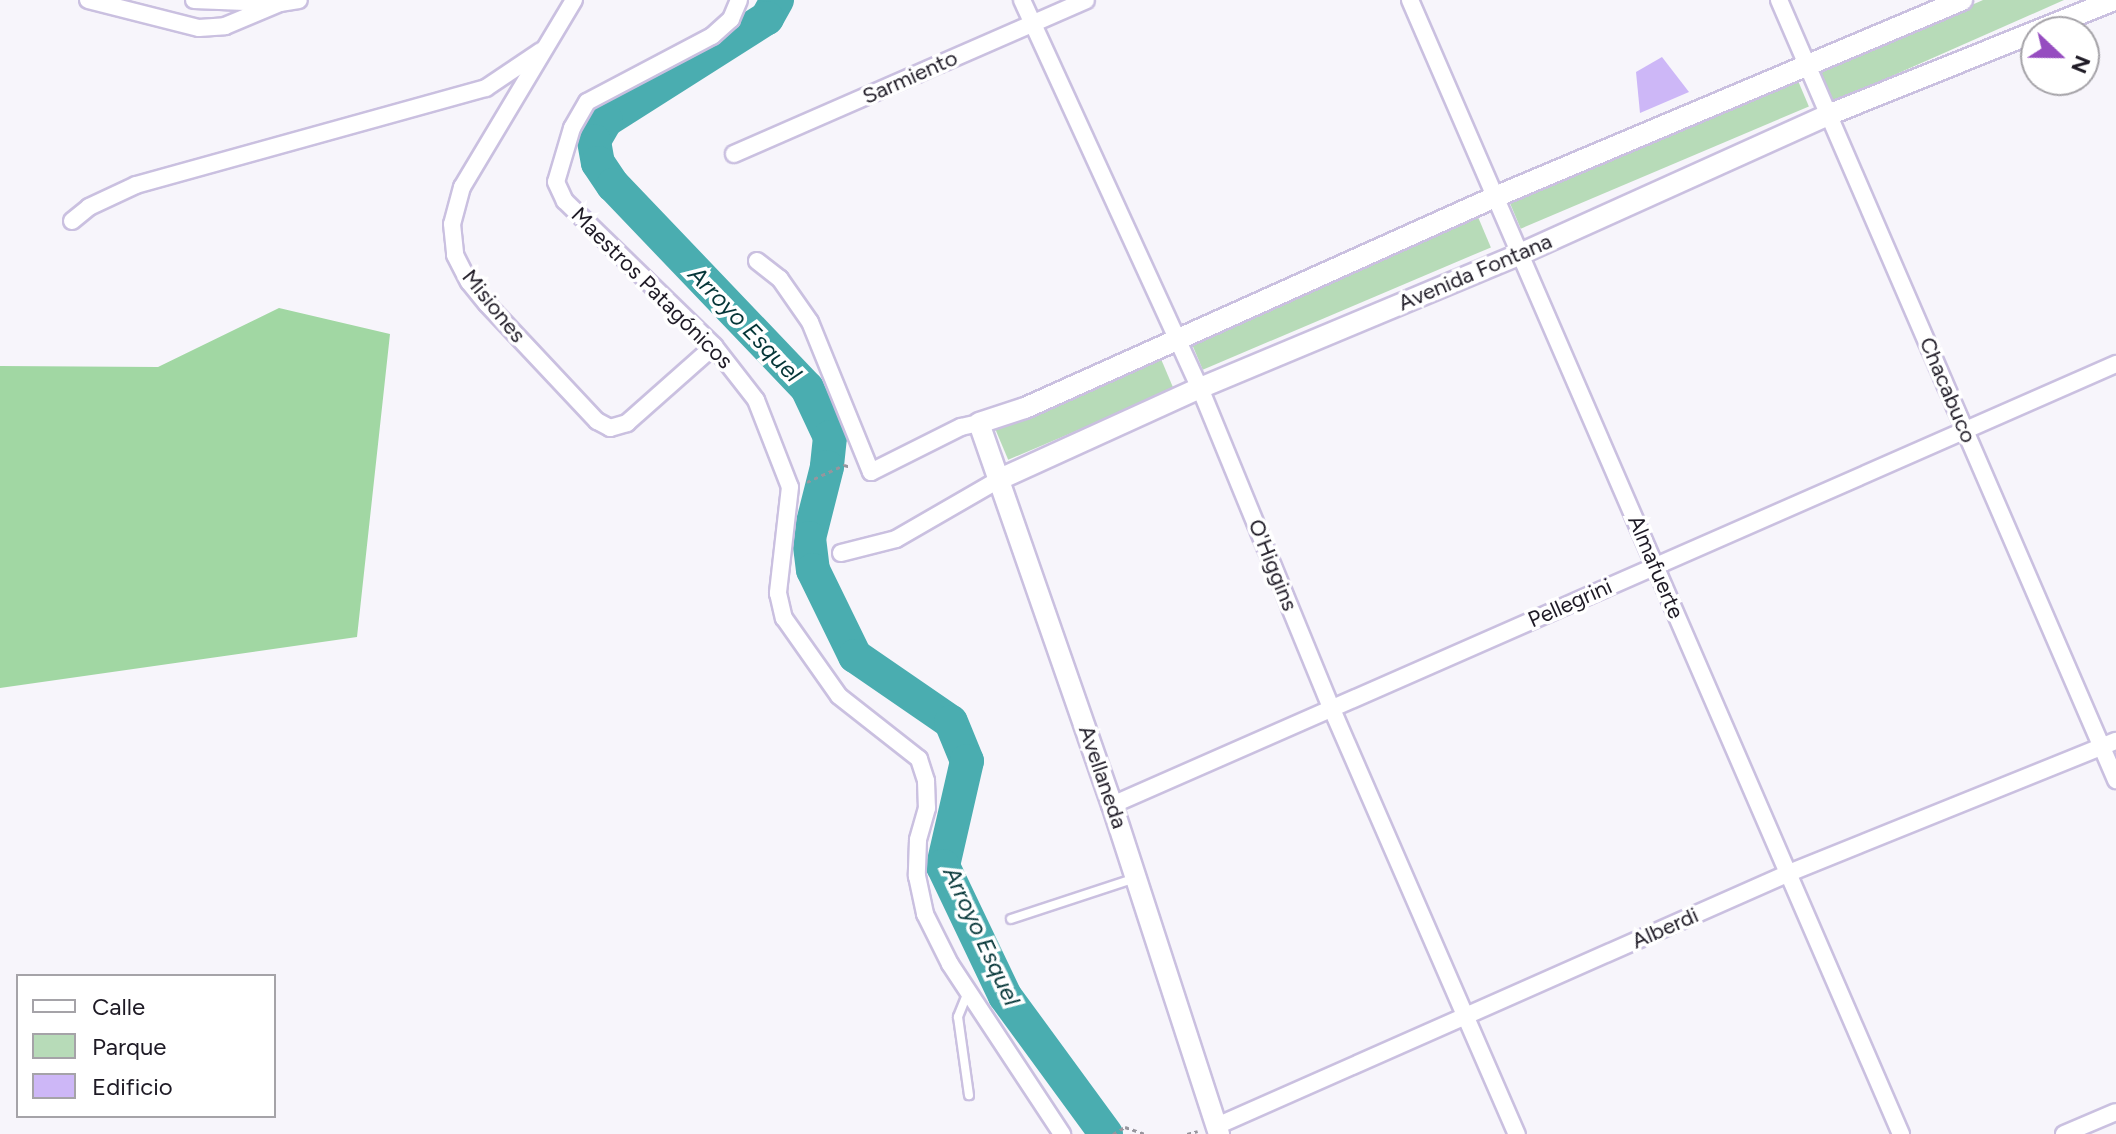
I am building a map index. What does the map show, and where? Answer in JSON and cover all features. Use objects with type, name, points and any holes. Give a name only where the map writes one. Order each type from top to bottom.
[{"type":"street","points":[[88,0],[199,28],[225,26],[280,3]]},
{"type":"street","points":[[194,0],[225,4],[299,0]]},
{"type":"street","name":"Misiones","points":[[574,0],[462,187],[452,224],[455,255],[469,282],[597,421],[610,428],[627,423],[714,346]]},
{"type":"street","name":"Maestros Patagónicos","points":[[739,0],[731,19],[712,36],[587,102],[568,138],[556,182],[565,201],[714,346],[756,400],[790,487],[778,593],[784,618],[839,696],[919,759],[926,781],[927,808],[918,840],[917,876],[925,914],[968,992],[1062,1134]]},
{"type":"street","name":"O'Higgins","points":[[1022,0],[1200,388],[1331,707],[1517,1134]]},
{"type":"street","name":"Sarmiento","points":[[734,154],[1086,0]]},
{"type":"street","name":"Almafuerte","points":[[1410,0],[1901,1134]]},
{"type":"street","name":"Chacabuco","points":[[1779,0],[1965,430],[2109,744],[2116,780]]},
{"type":"street","points":[[757,261],[780,279],[810,322],[871,472],[961,427],[1025,408],[1495,197],[1962,0]]},
{"type":"street","name":"Avenida Fontana","points":[[841,553],[896,539],[1000,479],[1200,388],[1520,254],[1828,115],[2114,0]]},
{"type":"street","points":[[72,221],[89,207],[136,185],[486,88],[546,47]]},
{"type":"street","name":"Pellegrini","points":[[1112,805],[2116,364]]},
{"type":"street","name":"Avellaneda","points":[[979,423],[1137,878],[1219,1130]]},
{"type":"street","name":"Alberdi","points":[[1219,1130],[1466,1016],[1789,873],[2109,744]]},
{"type":"street","points":[[2064,1134],[2116,1112]]},
{"type":"lane","points":[[1011,919],[1137,878]]},
{"type":"lane","points":[[968,992],[958,1017],[969,1095]]},
{"type":"path","points":[[809,481],[844,465]]},
{"type":"path","points":[[1113,1134],[1125,1127],[1145,1134]]},
{"type":"green space","points":[[1983,0],[2064,0],[2028,16],[2020,16],[2020,19],[1833,102],[1820,72]]},
{"type":"green space","points":[[1796,76],[1809,106],[1521,229],[1508,198]]},
{"type":"green space","points":[[1478,217],[1491,247],[1203,370],[1190,339]]},
{"type":"green space","points":[[279,308],[390,334],[357,637],[0,688],[0,366],[158,367]]},
{"type":"green space","points":[[1161,359],[1174,389],[1008,460],[995,429]]},
{"type":"building","points":[[1662,57],[1689,92],[1640,113],[1636,72]]},
{"type":"waterway","name":"Arroyo Esquel","points":[[777,0],[767,18],[606,120],[594,141],[598,163],[613,185],[807,388],[830,437],[827,467],[809,538],[813,570],[855,656],[951,722],[967,761],[943,866],[1005,996],[1106,1134]]}]
